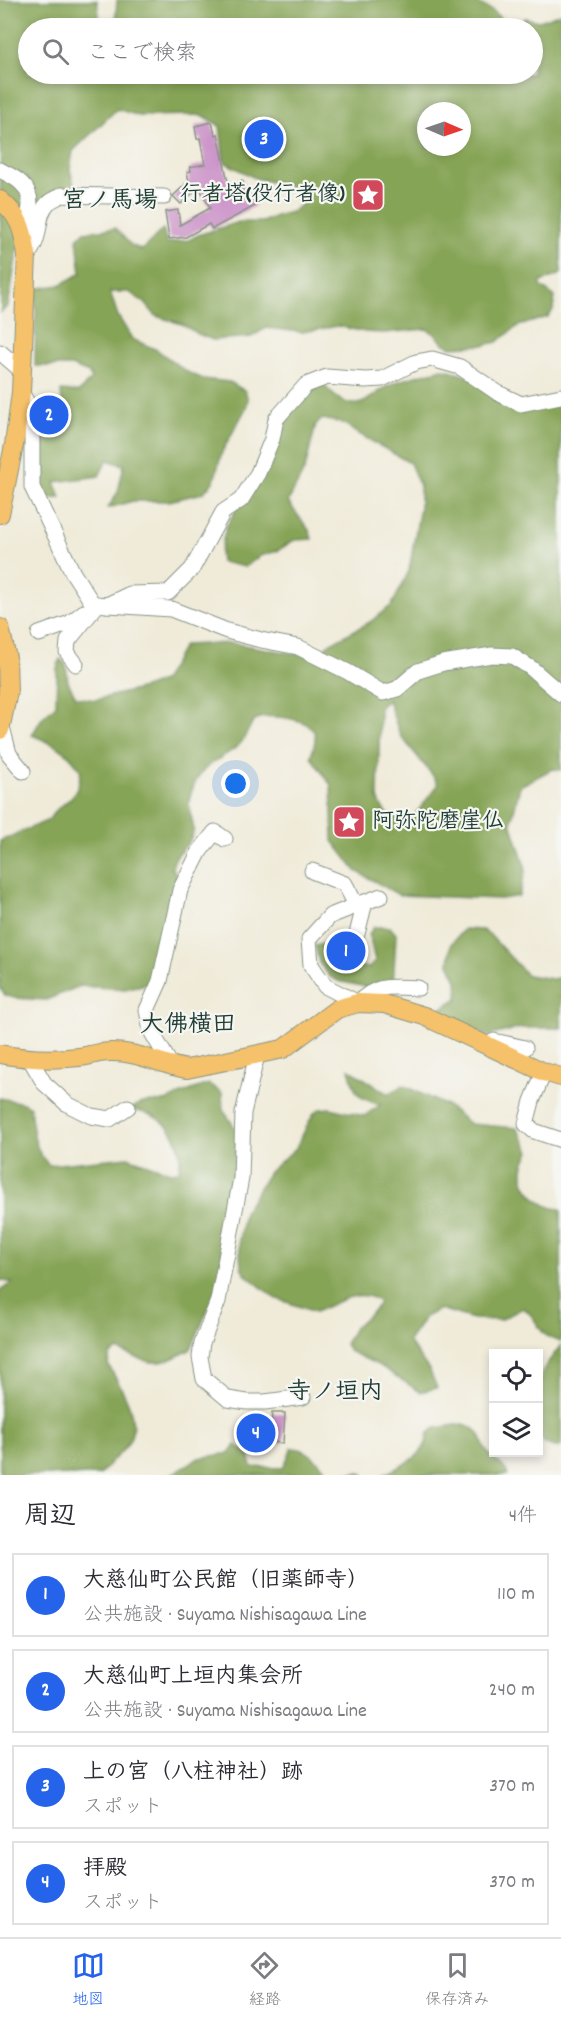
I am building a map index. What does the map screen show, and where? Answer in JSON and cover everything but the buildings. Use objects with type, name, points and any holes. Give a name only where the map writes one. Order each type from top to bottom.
[{"type":"main road","points":[[0,200],[13,210],[23,233],[27,255],[21,392],[14,445],[0,514]]},
{"type":"main road","points":[[0,628],[7,658],[8,680],[1,728]]},
{"type":"main road","points":[[0,1054],[30,1059],[80,1057],[110,1052],[132,1054],[187,1070],[284,1049],[337,1009],[358,1003],[384,1004],[424,1016],[553,1075]]},
{"type":"street","points":[[0,170],[23,184],[30,201],[30,215],[23,233]]},
{"type":"street","points":[[27,255],[35,247],[41,218],[47,204],[61,195],[164,197]]},
{"type":"street","points":[[0,352],[22,371]]},
{"type":"street","points":[[39,634],[70,623],[99,605],[130,594],[168,593],[192,569],[223,512],[241,500],[258,473],[272,439],[276,419],[306,385],[327,377],[382,379],[416,362],[432,359],[460,367],[498,393],[521,404],[561,396]]},
{"type":"street","points":[[21,392],[32,411],[32,487],[73,573],[99,605],[171,609],[227,631],[298,647],[348,672],[382,693],[397,689],[418,671],[443,663],[492,655],[512,656],[531,668],[561,694]]},
{"type":"street","points":[[76,664],[67,652],[68,641],[99,605]]},
{"type":"street","points":[[1,728],[9,754],[23,771]]},
{"type":"street","points":[[172,1067],[151,1031],[147,1010],[160,981],[180,890],[200,852],[214,832],[225,839]]},
{"type":"street","points":[[312,871],[345,884],[360,903],[357,934]]},
{"type":"street","points":[[381,896],[330,916],[309,939],[311,965],[325,986],[358,1003],[368,993],[388,987],[418,988]]},
{"type":"street","points":[[487,1045],[494,1041],[525,1048]]},
{"type":"street","points":[[257,1055],[243,1113],[241,1178],[218,1301],[202,1343],[200,1357],[204,1379],[228,1399],[265,1402],[303,1397]]},
{"type":"street","points":[[30,1059],[44,1083],[67,1104],[91,1116],[110,1119],[128,1107]]},
{"type":"street","points":[[553,1075],[532,1101],[526,1124],[534,1131],[561,1140]]},
{"type":"green space","points":[[0,0],[97,0],[100,18],[18,18],[18,84],[543,84],[543,20],[561,13],[561,274],[541,282],[541,286],[555,297],[553,310],[548,317],[518,326],[497,342],[484,345],[451,347],[426,329],[384,333],[365,332],[338,326],[302,332],[266,328],[251,337],[213,340],[182,324],[156,316],[145,303],[129,292],[110,292],[118,316],[132,339],[157,350],[187,372],[203,379],[230,382],[245,391],[248,399],[246,408],[222,452],[214,481],[203,493],[169,501],[133,501],[108,508],[118,492],[124,465],[107,460],[99,476],[55,482],[61,498],[47,499],[38,477],[43,436],[56,436],[63,418],[61,391],[79,392],[91,379],[89,373],[71,366],[35,366],[36,289],[60,285],[81,273],[77,239],[84,232],[115,228],[131,245],[142,250],[163,229],[167,243],[189,240],[239,222],[262,222],[292,212],[303,203],[306,195],[304,191],[255,178],[226,163],[220,126],[206,117],[197,115],[139,116],[117,109],[73,151],[70,170],[75,188],[52,191],[41,203],[19,241],[8,306],[1,312]]},
{"type":"green space","points":[[117,0],[474,0],[492,10],[500,18],[116,18]]},
{"type":"green space","points":[[443,369],[486,384],[498,403],[523,411],[561,398],[561,770],[552,769],[520,786],[511,823],[526,869],[519,896],[501,899],[399,895],[356,871],[333,841],[331,785],[311,757],[315,739],[313,730],[296,720],[262,717],[254,721],[239,745],[206,768],[194,786],[189,806],[193,833],[172,868],[178,876],[170,915],[150,983],[125,989],[80,986],[46,1000],[14,998],[5,995],[0,988],[0,841],[49,820],[54,812],[75,793],[81,771],[60,748],[32,735],[42,718],[56,705],[57,669],[60,659],[66,665],[68,682],[76,697],[95,700],[148,687],[164,680],[184,645],[231,643],[314,657],[329,644],[370,622],[392,605],[409,571],[420,507],[420,487],[410,463],[352,430],[346,424],[323,419],[316,424],[305,469],[288,502],[309,530],[312,539],[294,540],[277,551],[260,556],[245,567],[221,562],[220,553],[226,527],[304,389],[320,381],[340,400],[355,404],[368,400],[395,383]],"holes":[[[388,700],[400,735],[438,785],[411,820],[390,816],[383,809],[378,798],[380,706]]]},
{"type":"green space","points":[[374,927],[390,927],[396,934],[393,988],[385,991],[338,981],[330,977],[319,963],[315,945],[324,944],[326,960],[369,968],[375,961],[369,934]]},
{"type":"green space","points":[[464,929],[482,930],[489,934],[527,975],[553,979],[561,977],[561,1028],[521,1028],[487,1036],[435,1012],[458,998],[457,980],[449,963],[451,944]]},
{"type":"green space","points":[[349,1069],[388,1094],[403,1085],[449,1107],[470,1124],[517,1128],[530,1151],[524,1163],[524,1181],[539,1201],[561,1209],[561,1341],[547,1336],[529,1312],[523,1308],[500,1320],[473,1319],[440,1309],[425,1317],[408,1341],[430,1371],[437,1388],[420,1392],[382,1367],[349,1351],[345,1344],[354,1328],[375,1309],[379,1302],[372,1298],[356,1296],[315,1312],[275,1298],[246,1275],[241,1267],[239,1240],[244,1212],[269,1172],[296,1148],[313,1114],[320,1109],[330,1108],[364,1116],[380,1105],[361,1097],[353,1084]]},
{"type":"green space","points":[[209,1084],[222,1093],[223,1110],[238,1132],[218,1286],[191,1349],[161,1362],[139,1359],[118,1350],[110,1355],[108,1364],[128,1402],[133,1423],[128,1443],[100,1475],[0,1475],[0,1291],[12,1283],[0,1280],[0,1098],[23,1103],[30,1107],[37,1146],[49,1165],[128,1157],[170,1172],[179,1171],[180,1163],[179,1147],[173,1133],[155,1117],[132,1109],[145,1103],[168,1100]]},
{"type":"green space","points":[[561,1345],[561,1447],[547,1445],[543,1441],[543,1371]]},
{"type":"green space","points":[[463,1424],[475,1430],[489,1457],[502,1466],[508,1475],[383,1475],[418,1455],[423,1449],[428,1434],[435,1428]]},
{"type":"green space","points":[[236,1445],[249,1454],[252,1467],[283,1468],[292,1448],[309,1453],[331,1475],[170,1475],[199,1458],[230,1453]]},
{"type":"green space","points":[[359,1472],[365,1475],[331,1475]]},
{"type":"place","name":"上の宮（八柱神社）跡","points":[[264,139]]},
{"type":"place","name":"行者塔(役行者像)","points":[[368,195]]},
{"type":"place","name":"大慈仙町上垣内集会所","points":[[49,415]]},
{"type":"place","name":"阿弥陀磨崖仏","points":[[349,822]]},
{"type":"place","name":"大慈仙町公民館（旧薬師寺）","points":[[346,951]]},
{"type":"place","name":"拝殿","points":[[256,1433]]},
{"type":"district","name":"宮ノ馬場","points":[[110,202]]},
{"type":"district","name":"大佛横田","points":[[188,1026]]},
{"type":"district","name":"寺ノ垣内","points":[[335,1393]]}]
